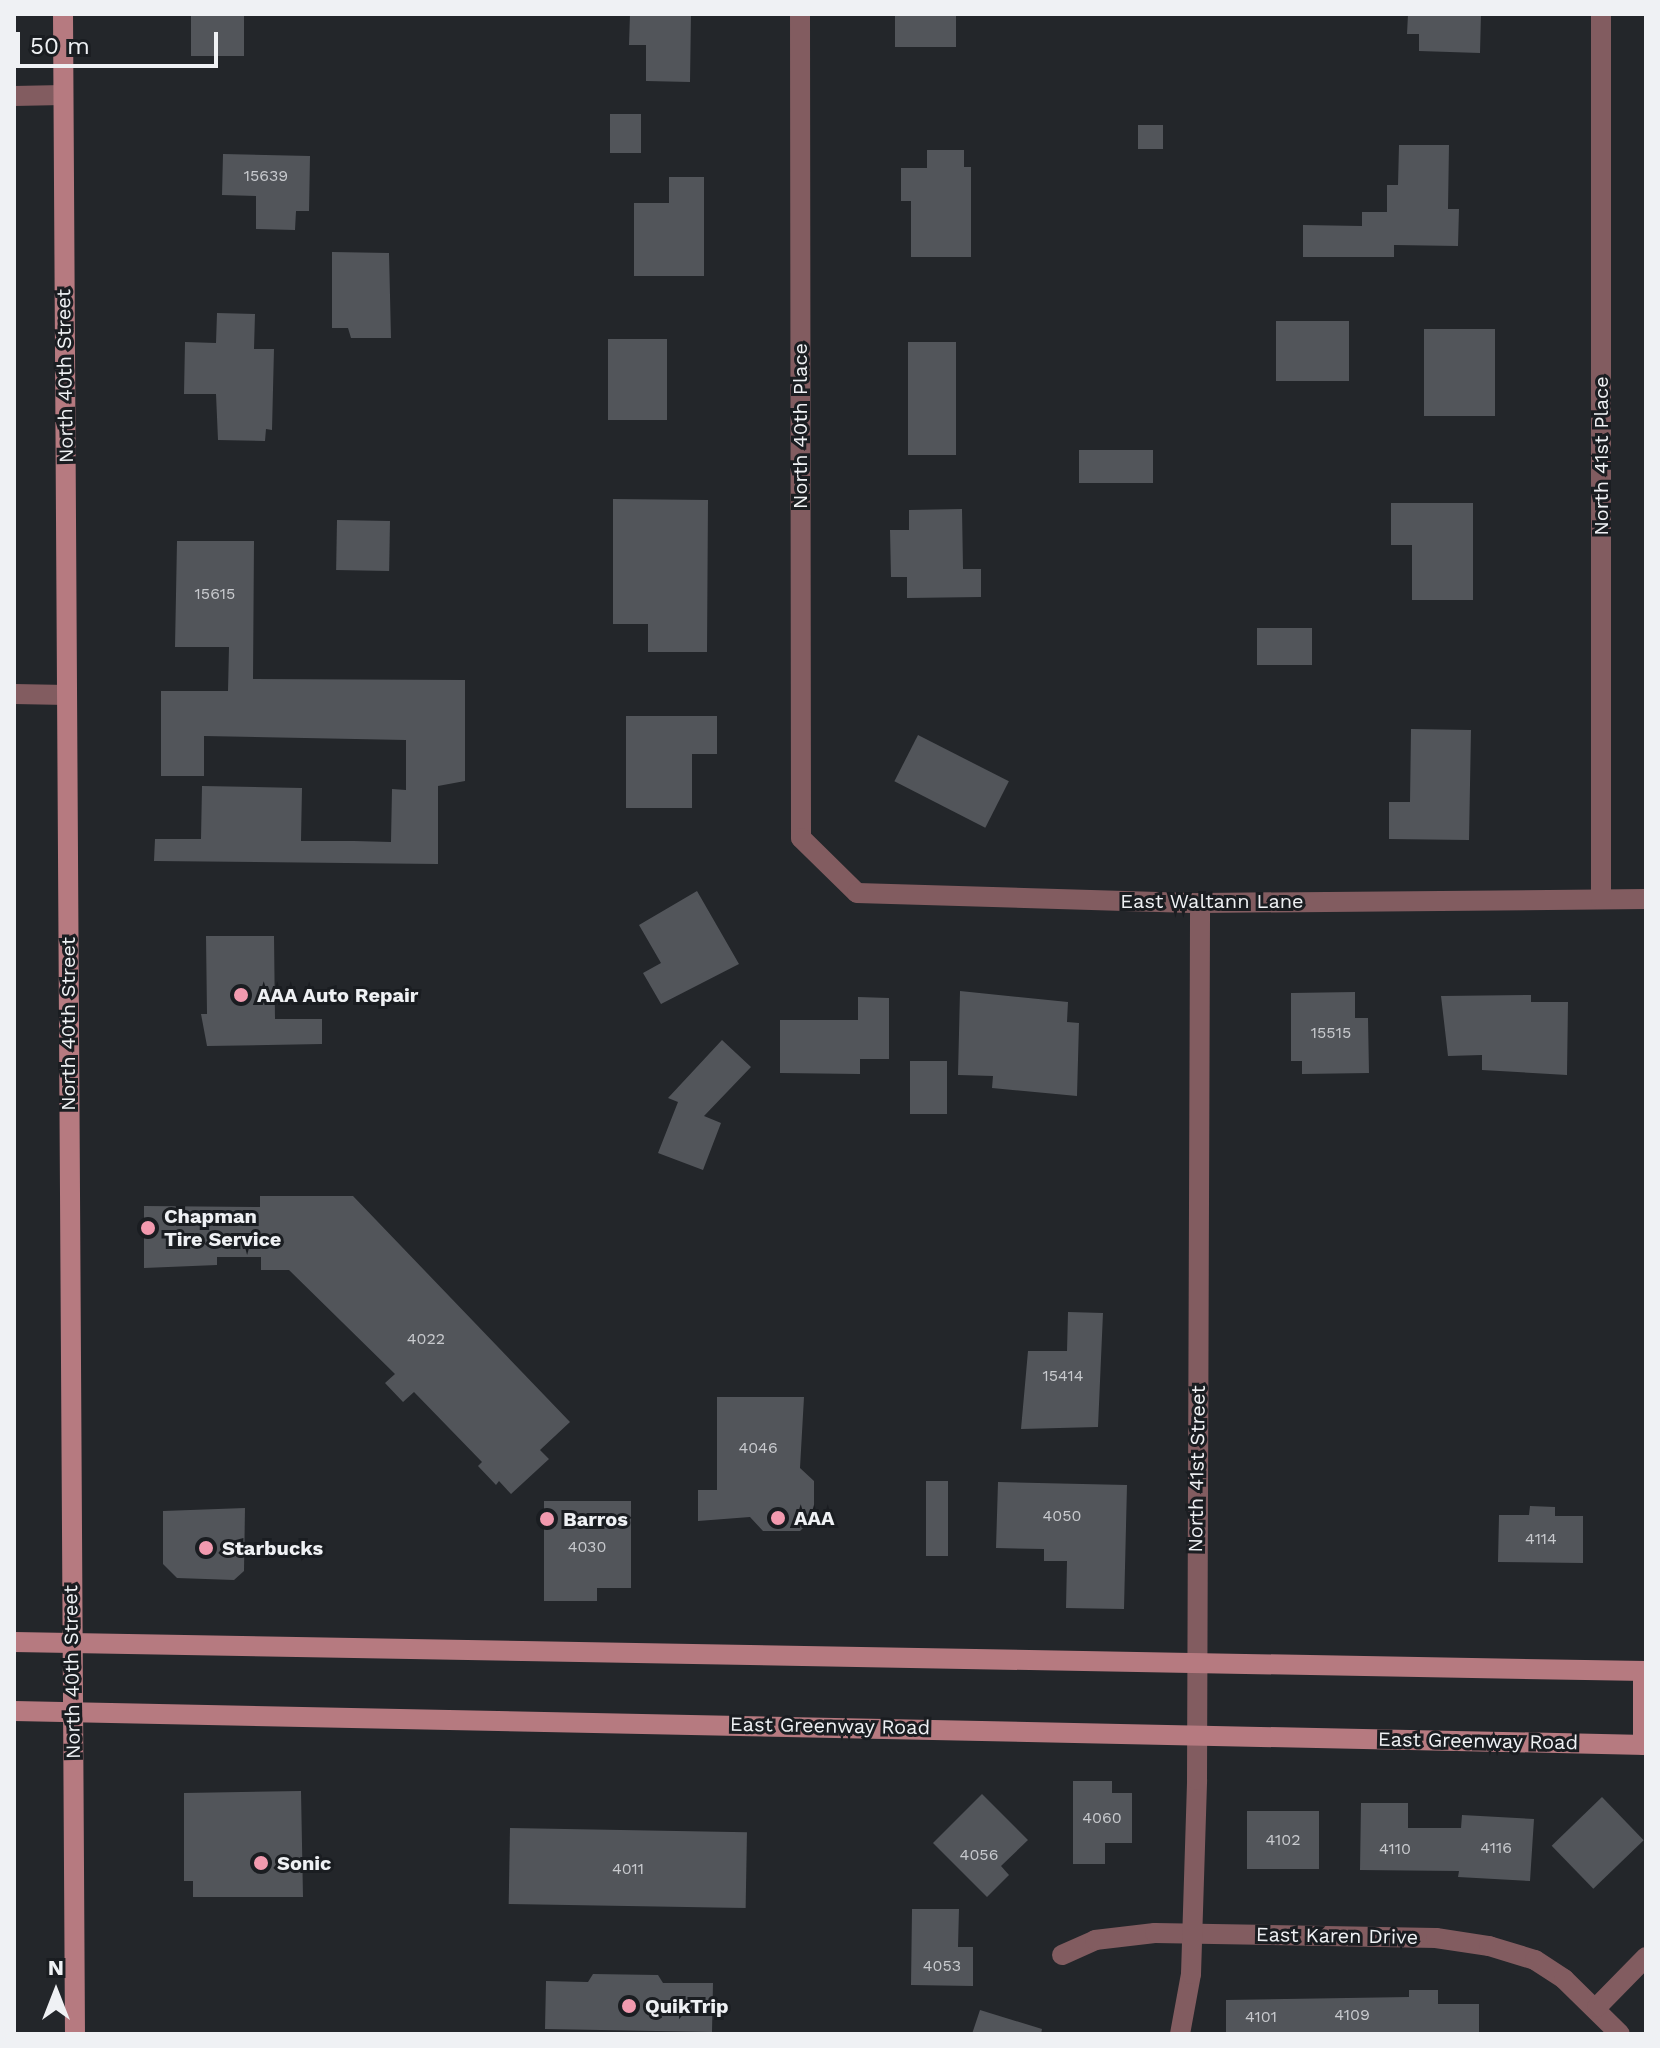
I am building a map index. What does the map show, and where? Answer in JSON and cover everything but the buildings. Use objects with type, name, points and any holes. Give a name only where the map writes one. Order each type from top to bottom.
[{"type":"main road","name":"North 40th Street","points":[[63,14],[75,2034]]},
{"type":"main road","points":[[14,1642],[1645,1671],[1644,1745]]},
{"type":"main road","name":"East Greenway Road","points":[[14,1711],[1644,1745]]},
{"type":"street","name":"North 40th Place","points":[[800,14],[801,838]]},
{"type":"street","name":"North 41st Place","points":[[1601,14],[1601,899]]},
{"type":"street","points":[[14,96],[63,95]]},
{"type":"street","points":[[14,694],[67,695]]},
{"type":"street","name":"East Waltann Lane","points":[[801,838],[857,893],[1200,903],[1646,899]]},
{"type":"street","name":"North 41st Street","points":[[1180,2034],[1192,1933],[1196,1734],[1200,903]]},
{"type":"street","name":"East Karen Drive","points":[[1062,1955],[1095,1940],[1192,1933],[1436,1938],[1489,1946],[1535,1960],[1597,2007]]},
{"type":"street","points":[[1620,2034],[1597,2007],[1646,1957]]},
{"type":"place","name":"AAA Auto Repair","points":[[241,995]]},
{"type":"place","name":"Chapman Tire Service","points":[[148,1228]]},
{"type":"place","name":"AAA","points":[[778,1518]]},
{"type":"place","name":"Barros","points":[[547,1519]]},
{"type":"place","name":"Starbucks","points":[[206,1548]]},
{"type":"place","name":"Sonic","points":[[261,1863]]},
{"type":"place","name":"QuikTrip","points":[[629,2006]]}]
